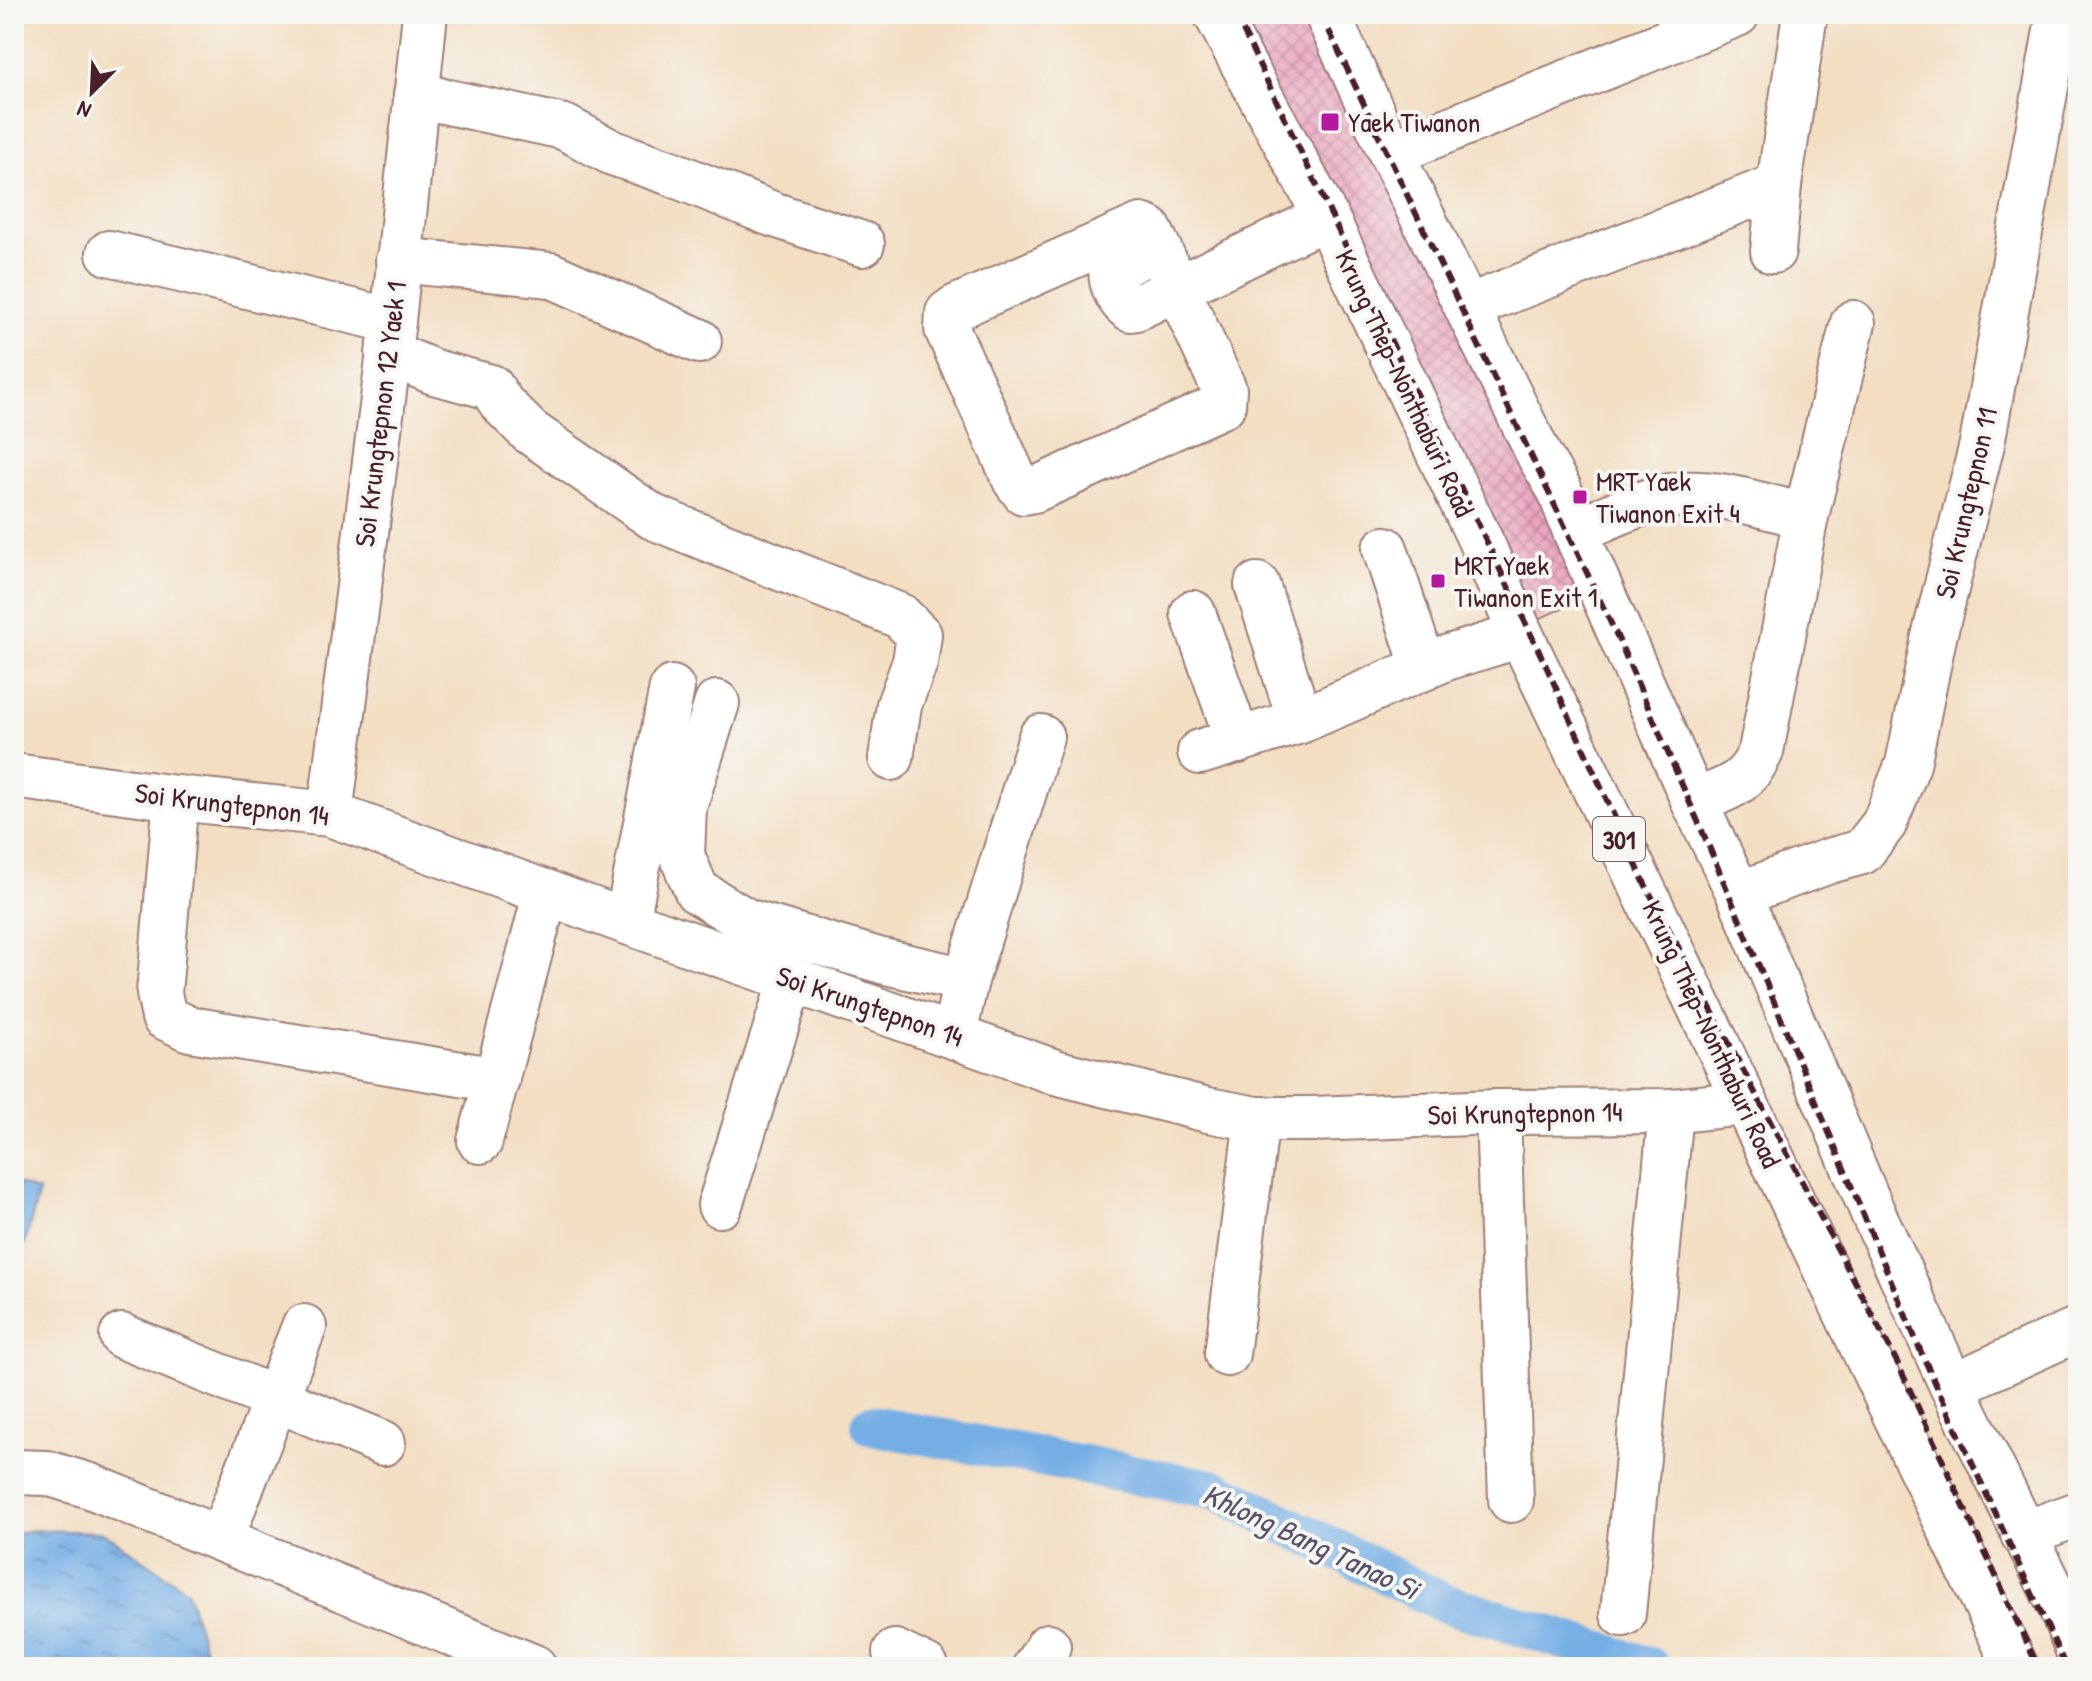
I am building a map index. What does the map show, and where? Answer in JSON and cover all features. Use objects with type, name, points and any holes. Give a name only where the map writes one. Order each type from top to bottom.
[{"type":"street","name":"Soi Krungtepnon 12 Yaek 1","points":[[330,814],[391,337],[425,14]]},
{"type":"street","name":"Krung Thep-Nonthaburi Road","points":[[1216,14],[1326,217],[1484,548],[1521,635],[2016,1667]]},
{"type":"street","points":[[1327,14],[1391,153],[1540,457],[1559,489],[1694,802],[1739,894],[1873,1213],[1952,1386],[2061,1608],[2078,1650]]},
{"type":"street","points":[[1391,153],[1737,14]]},
{"type":"street","points":[[1773,251],[1779,185],[1805,14]]},
{"type":"street","name":"Soi Krungtepnon 11","points":[[1739,894],[1862,852],[1884,824],[1908,764],[1934,637],[1982,444],[2059,14]]},
{"type":"street","points":[[416,95],[564,127],[613,153],[772,214],[862,244]]},
{"type":"street","points":[[1468,307],[1779,185]]},
{"type":"street","points":[[1178,287],[1224,389],[1223,405],[1028,493],[1019,488],[947,329],[948,313],[1141,226],[1149,229],[1158,247],[1112,270],[1111,279],[1123,304],[1129,309],[1136,308],[1178,287],[1326,217]]},
{"type":"street","points":[[109,253],[391,337],[434,372],[491,387],[502,404],[529,431],[653,517],[900,616],[919,635],[915,662],[899,705],[891,758]]},
{"type":"street","points":[[398,260],[551,275],[699,341]]},
{"type":"street","points":[[1694,802],[1739,783],[1757,760],[1806,516],[1853,323]]},
{"type":"street","points":[[1575,531],[1657,499],[1686,494],[1717,496],[1806,516]]},
{"type":"street","points":[[1385,549],[1424,668]]},
{"type":"street","points":[[1257,585],[1300,721]]},
{"type":"street","points":[[1193,613],[1219,747],[1300,721],[1446,658],[1521,635]]},
{"type":"street","points":[[627,922],[672,688]]},
{"type":"street","points":[[717,703],[684,807],[682,856],[697,891],[746,921],[882,961],[966,980]]},
{"type":"street","points":[[954,1035],[966,980],[1041,737]]},
{"type":"street","name":"Soi Krungtepnon 14","points":[[14,776],[176,798],[330,814],[1055,1072],[1208,1110],[1257,1119],[1312,1119],[1498,1112],[1671,1111],[1744,1103]]},
{"type":"street","points":[[176,798],[159,993],[164,1017],[190,1029],[497,1080]]},
{"type":"street","points":[[480,1141],[546,892]]},
{"type":"street","points":[[720,1205],[791,980]]},
{"type":"street","points":[[1623,1614],[1671,1111]]},
{"type":"street","points":[[1498,1112],[1511,1500]]},
{"type":"street","points":[[1227,1354],[1257,1119]]},
{"type":"street","points":[[221,1539],[304,1327]]},
{"type":"street","points":[[1952,1386],[2078,1329]]},
{"type":"street","points":[[122,1336],[383,1443]]},
{"type":"street","points":[[14,1472],[47,1473],[90,1486],[534,1667]]},
{"type":"street","points":[[2023,1534],[2078,1514]]},
{"type":"water","points":[[14,1182],[39,1192],[25,1243],[14,1267]]},
{"type":"water","points":[[33,1530],[103,1532],[187,1590],[210,1667],[14,1667],[14,1533]]},
{"type":"building","name":"Yaek Tiwanon","points":[[1216,14],[1338,14],[1611,585],[1511,632]]},
{"type":"waterway","name":"Khlong Bang Tanao Si","points":[[871,1425],[1216,1490],[1442,1602],[1650,1667]]},
{"type":"railway","points":[[1235,14],[1547,668],[1644,882],[1897,1362],[2038,1667]]},
{"type":"railway","points":[[1321,14],[1617,636],[1921,1352],[2066,1667]]},
{"type":"place","name":"Yaek Tiwanon","points":[[1330,122]]},
{"type":"place","name":"MRT Yaek Tiwanon Exit 4","points":[[1580,497]]},
{"type":"place","name":"MRT Yaek Tiwanon Exit 1","points":[[1438,581]]}]
